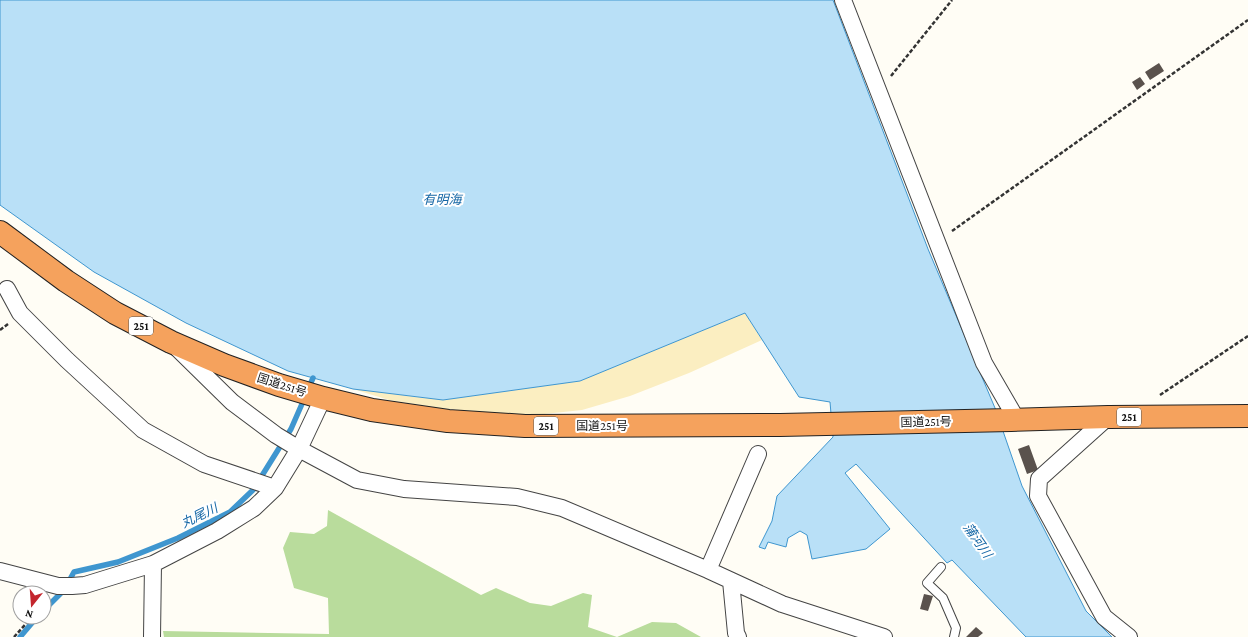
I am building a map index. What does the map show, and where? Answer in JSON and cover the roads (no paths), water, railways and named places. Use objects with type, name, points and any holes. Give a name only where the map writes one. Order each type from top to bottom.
[{"type":"highway","name":"国道251号","points":[[0,232],[66,281],[115,313],[171,342],[224,365],[279,385],[372,410],[448,421],[525,426],[780,425],[1108,417],[1150,418],[1248,416]]},
{"type":"street","points":[[843,0],[984,363],[1014,420]]},
{"type":"street","points":[[6,289],[20,313],[67,360],[142,430],[204,464],[264,484]]},
{"type":"street","points":[[171,342],[232,402],[276,435],[295,447],[357,480],[404,489],[517,497],[562,508],[731,580],[782,604],[884,637]]},
{"type":"street","points":[[0,571],[58,586],[85,585],[153,564],[217,531],[254,508],[264,484],[295,447],[312,395]]},
{"type":"street","points":[[1108,417],[1039,479],[1038,496],[1104,617],[1129,637]]},
{"type":"street","points":[[708,570],[758,454]]},
{"type":"street","points":[[152,637],[153,564]]},
{"type":"street","points":[[731,580],[736,633],[738,637]]},
{"type":"lane","points":[[941,567],[927,583],[943,598],[956,628],[954,637]]},
{"type":"water","name":"有明海","points":[[0,0],[833,0],[928,249],[995,408],[1022,486],[1086,611],[1112,637],[1026,637],[952,560],[947,563],[856,464],[845,473],[890,529],[866,549],[812,559],[807,535],[800,531],[788,538],[786,547],[768,542],[765,549],[759,547],[772,521],[777,496],[833,437],[830,402],[799,397],[745,313],[580,381],[443,400],[353,389],[288,371],[186,323],[94,272],[0,205]]},
{"type":"waterway","name":"丸尾川","points":[[308,389],[313,378]]},
{"type":"waterway","name":"丸尾川","points":[[52,602],[64,590],[74,572],[118,562],[178,538],[230,512],[253,490],[291,429],[305,397]]},
{"type":"waterway","name":"丸尾川","points":[[20,637],[30,625]]},
{"type":"water label","name":"蒲河川","points":[[978,540]]}]
